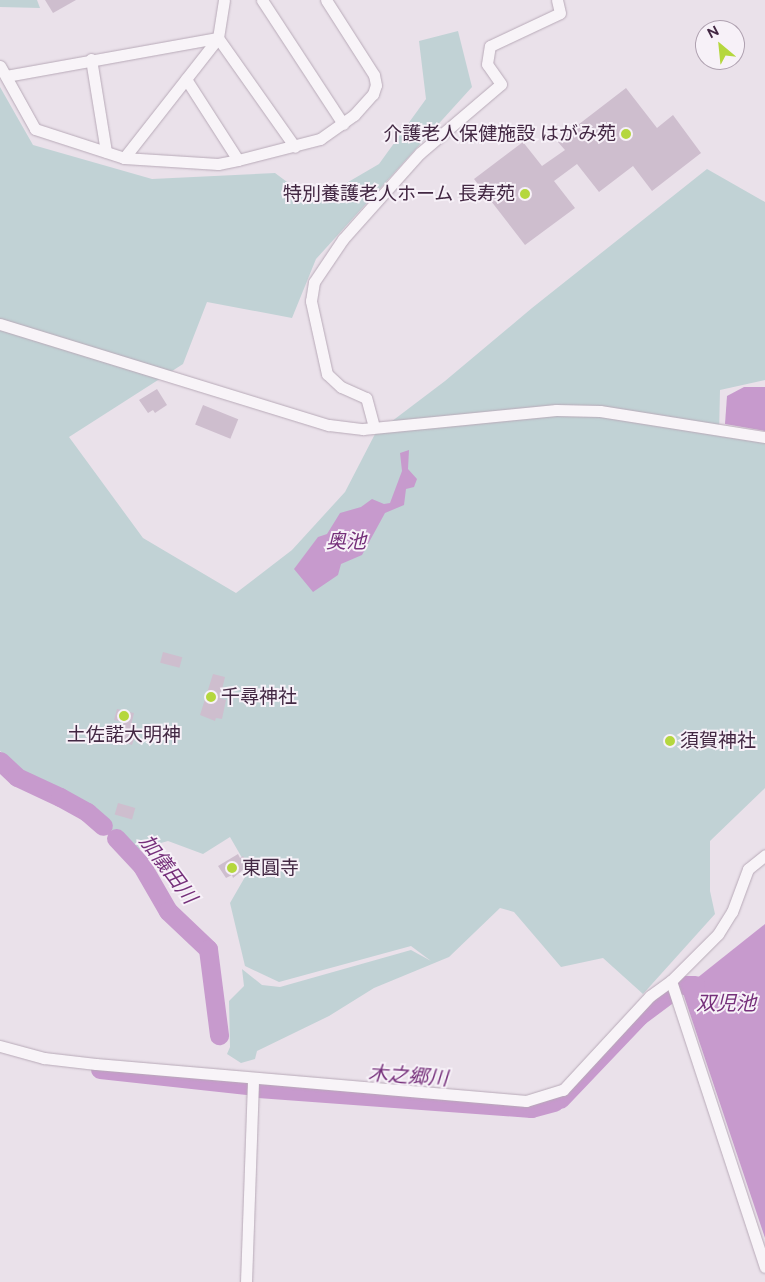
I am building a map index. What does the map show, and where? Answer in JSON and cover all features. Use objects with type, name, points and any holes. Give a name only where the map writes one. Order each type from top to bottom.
[{"type":"street","points":[[124,158],[218,38],[224,0]]},
{"type":"street","points":[[262,0],[343,124]]},
{"type":"street","points":[[218,38],[92,60],[3,71],[35,129],[124,158],[218,164],[238,160],[295,147],[320,139],[354,116],[376,85],[374,75],[326,0]]},
{"type":"street","points":[[374,428],[366,398],[341,387],[326,374],[311,301],[314,282],[343,239],[420,153],[502,84],[487,64],[490,46],[560,13],[557,0]]},
{"type":"street","points":[[218,38],[295,147]]},
{"type":"street","points":[[92,60],[106,152]]},
{"type":"street","points":[[186,79],[238,160]]},
{"type":"street","points":[[0,324],[302,419],[329,425],[374,428],[556,410],[600,411],[765,437]]},
{"type":"street","points":[[0,1046],[44,1058],[96,1064],[526,1101],[562,1090],[650,996],[671,981],[718,934],[732,912],[748,869],[765,855]]},
{"type":"street","points":[[671,981],[765,1267]]},
{"type":"street","points":[[246,1282],[253,1078]]},
{"type":"shaded area","points":[[0,0],[37,0],[40,8],[0,7]]},
{"type":"shaded area","points":[[458,31],[472,87],[316,259],[292,318],[207,302],[183,364],[69,437],[143,538],[236,593],[292,550],[345,492],[375,434],[445,381],[532,308],[707,169],[765,202],[765,380],[720,390],[719,436],[765,443],[765,788],[710,841],[710,891],[715,914],[643,994],[603,958],[561,967],[514,912],[500,908],[449,957],[374,988],[329,1016],[257,1051],[255,1059],[241,1063],[227,1054],[230,1047],[229,1001],[244,986],[242,969],[262,985],[280,987],[411,950],[431,961],[411,946],[279,982],[245,966],[230,903],[249,870],[230,837],[203,854],[168,841],[136,850],[69,797],[27,775],[0,751],[0,87],[33,145],[152,179],[275,173],[314,202],[379,164],[426,99],[419,41]]},
{"type":"water","points":[[744,387],[765,387],[765,431],[725,424],[727,396]]},
{"type":"water","name":"奥池","points":[[409,450],[408,469],[417,479],[414,487],[406,489],[404,505],[385,513],[362,555],[341,564],[338,575],[313,592],[294,569],[318,537],[327,534],[340,513],[361,507],[372,499],[384,504],[390,503],[402,471],[400,453]]},
{"type":"water","name":"双児池","points":[[765,924],[765,1238],[682,990]]},
{"type":"building","points":[[45,0],[76,0],[53,13]]},
{"type":"building","points":[[626,88],[657,128],[673,115],[701,153],[652,191],[633,166],[599,192],[577,164],[554,181],[575,208],[525,245],[474,179],[523,142],[542,166],[565,150],[557,141]]},
{"type":"building","points":[[157,389],[167,405],[155,413],[153,410],[148,413],[139,400]]},
{"type":"building","points":[[203,405],[238,419],[230,439],[195,424]]},
{"type":"building","points":[[163,652],[182,657],[179,668],[160,663]]},
{"type":"building","name":"千尋神社","points":[[213,674],[225,677],[220,698],[226,700],[222,719],[216,718],[215,721],[200,715]]},
{"type":"building","points":[[117,709],[134,713],[129,734],[135,736],[132,745],[119,741],[124,722],[114,720]]},
{"type":"building","points":[[118,803],[135,808],[132,819],[115,815]]},
{"type":"building","name":"東圓寺","points":[[238,854],[240,858],[243,856],[249,865],[233,878],[232,875],[226,878],[218,866]]},
{"type":"waterway","name":"加儀田川","points":[[0,761],[17,777],[87,812],[103,826]]},
{"type":"waterway","name":"加儀田川","points":[[116,838],[142,866],[168,911],[208,949],[219,1035]]},
{"type":"waterway","name":"木之郷川","points":[[683,985],[695,985]]},
{"type":"waterway","name":"木之郷川","points":[[560,1099],[639,1016],[666,996]]},
{"type":"waterway","name":"木之郷川","points":[[100,1069],[247,1085]]},
{"type":"waterway","name":"木之郷川","points":[[258,1088],[531,1108],[554,1102]]},
{"type":"place","name":"介護老人保健施設 はがみ苑","points":[[626,134]]},
{"type":"place","name":"特別養護老人ホーム 長寿苑","points":[[525,194]]},
{"type":"place","name":"千尋神社","points":[[211,697]]},
{"type":"place","name":"土佐諾大明神","points":[[124,716]]},
{"type":"place","name":"須賀神社","points":[[670,741]]},
{"type":"place","name":"東圓寺","points":[[232,868]]}]
